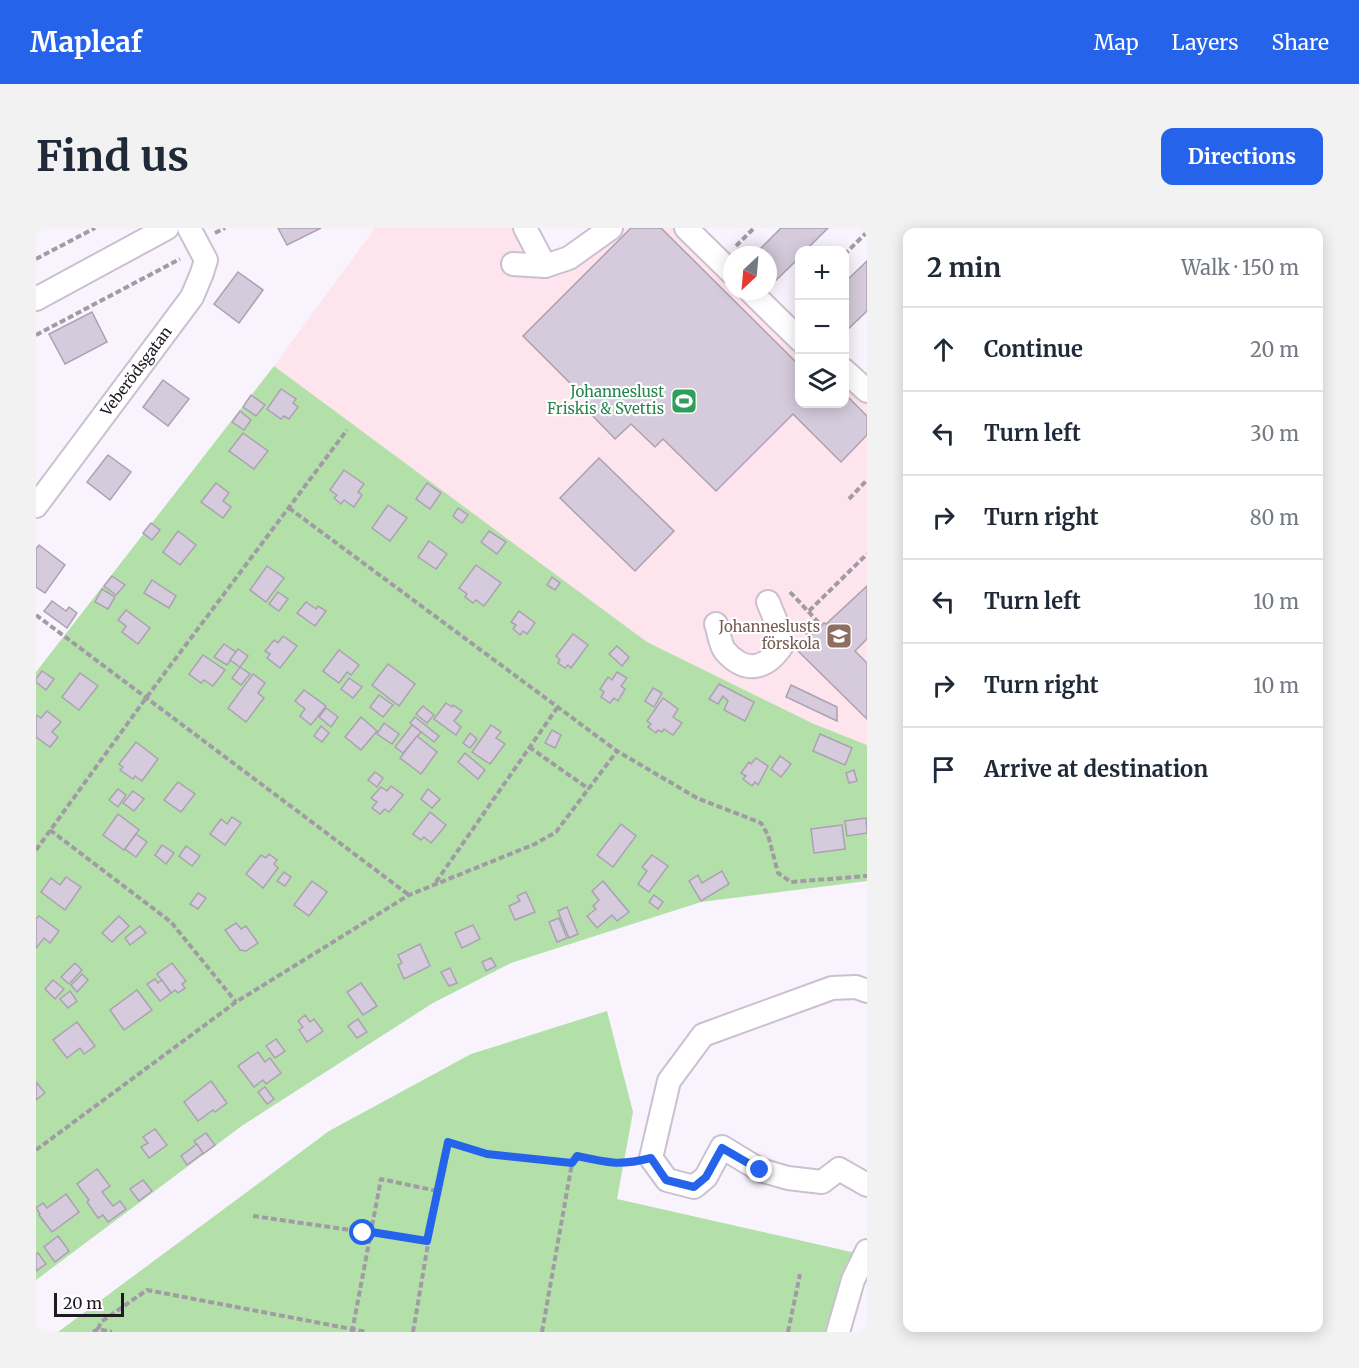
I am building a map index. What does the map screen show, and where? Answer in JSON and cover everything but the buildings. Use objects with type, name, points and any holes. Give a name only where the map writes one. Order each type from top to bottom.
[{"type":"street","points":[[36,299],[167,228]]},
{"type":"street","name":"Veberödsgatan","points":[[36,506],[192,297],[206,260],[189,228]]},
{"type":"street","points":[[525,228],[545,267]]},
{"type":"street","points":[[513,264],[545,267],[569,258],[611,228]]},
{"type":"street","points":[[687,228],[723,264]]},
{"type":"street","points":[[759,300],[795,335]]},
{"type":"street","points":[[849,375],[867,391]]},
{"type":"street","points":[[716,624],[724,650],[742,664],[760,667],[774,658],[783,645],[768,602]]},
{"type":"street","points":[[867,991],[856,987],[832,988],[703,1035],[669,1081],[651,1158],[666,1180],[694,1187],[706,1177],[722,1148],[760,1170],[788,1178],[822,1182],[839,1169],[867,1185]]},
{"type":"street","points":[[838,1332],[853,1280],[867,1251]]},
{"type":"path","points":[[36,259],[95,228]]},
{"type":"path","points":[[849,250],[867,232]]},
{"type":"path","points":[[36,335],[200,248]]},
{"type":"path","points":[[36,850],[146,698],[347,430]]},
{"type":"path","points":[[849,499],[867,480]]},
{"type":"path","points":[[861,486],[867,492]]},
{"type":"path","points":[[289,508],[617,751],[697,798],[761,823],[768,835],[778,873],[791,882],[867,876]]},
{"type":"path","points":[[809,611],[867,554]]},
{"type":"path","points":[[36,615],[409,895]]},
{"type":"path","points":[[435,883],[557,708]]},
{"type":"path","points":[[529,747],[589,789]]},
{"type":"path","points":[[36,1150],[236,1002],[409,895],[535,844],[556,832],[617,751]]},
{"type":"path","points":[[50,830],[171,922],[236,1002]]},
{"type":"path","points":[[413,1332],[427,1241],[448,1142],[487,1154],[572,1163]]},
{"type":"path","points":[[542,1332],[572,1163],[577,1156],[609,1163],[627,1163],[651,1158]]},
{"type":"path","points":[[352,1331],[381,1179],[437,1191]]},
{"type":"path","points":[[253,1216],[427,1241]]},
{"type":"path","points":[[788,1332],[800,1274]]},
{"type":"path","points":[[112,1332],[96,1331],[101,1322],[147,1290],[352,1331],[367,1332]]},
{"type":"shaded area","points":[[375,228],[517,228],[548,278],[609,228],[693,228],[723,257],[723,300],[767,300],[795,327],[795,408],[849,408],[849,378],[867,396],[867,745],[814,724],[647,642],[274,366]]},
{"type":"green space","points":[[274,366],[647,642],[814,724],[867,745],[867,881],[701,902],[511,963],[433,1003],[243,1125],[36,1280],[36,672]]},
{"type":"green space","points":[[607,1011],[633,1112],[617,1199],[856,1253],[837,1332],[58,1332],[329,1131],[471,1054]]},
{"type":"place","name":"Johanneslust Friskis & Svettis","points":[[684,401]]},
{"type":"place","name":"Johanneslusts förskola","points":[[839,636]]},
{"type":"route","points":[[363,1233],[371,1232],[427,1241],[448,1142],[487,1154],[572,1163],[577,1156],[609,1163],[627,1163],[651,1158],[666,1180],[694,1187],[706,1177],[722,1148],[760,1170]]}]
